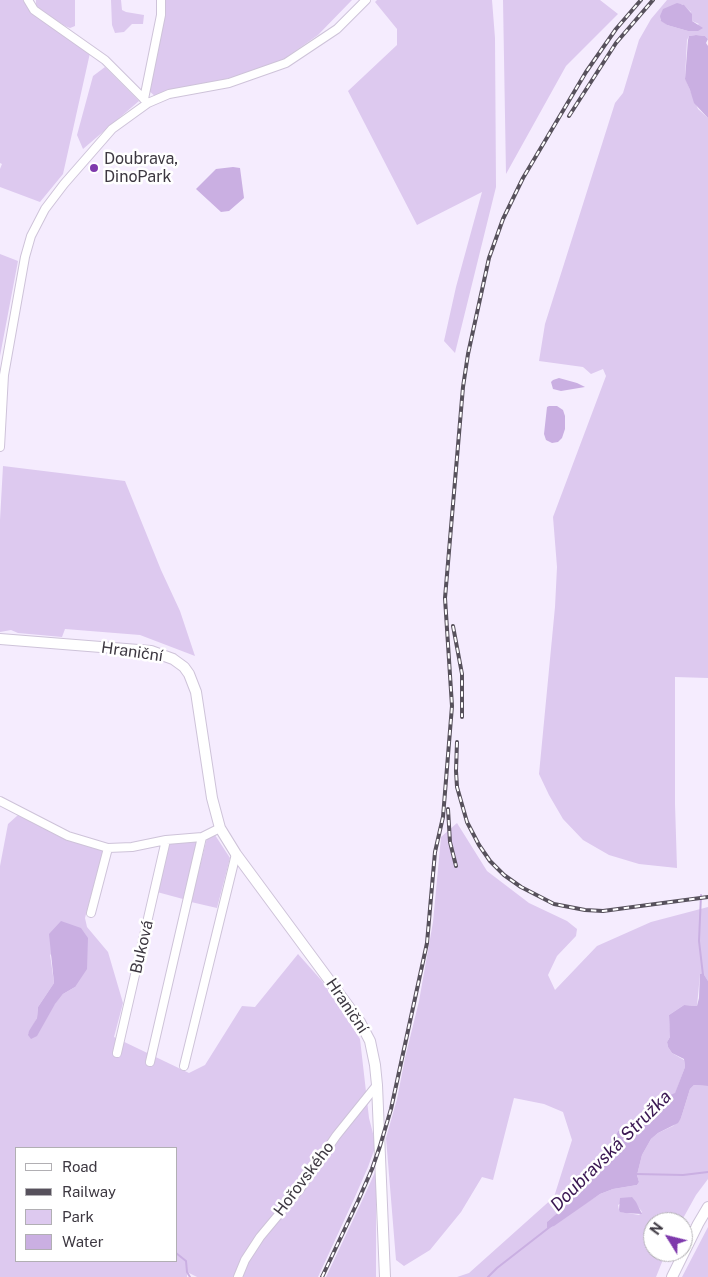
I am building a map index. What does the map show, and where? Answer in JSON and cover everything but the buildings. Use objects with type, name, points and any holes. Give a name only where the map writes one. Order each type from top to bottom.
[{"type":"main road","name":"Hraniční","points":[[0,639],[151,651],[179,663],[189,674],[196,692],[212,798],[220,828],[236,854],[360,1022],[372,1048],[376,1085],[385,1277]]},
{"type":"main road","points":[[672,1277],[708,1207]]},
{"type":"street","points":[[28,0],[34,10],[105,60],[146,101]]},
{"type":"street","points":[[146,101],[161,15],[161,0]]},
{"type":"street","points":[[0,446],[4,375],[25,257],[31,236],[45,209],[64,184],[112,129],[146,101],[169,94],[229,83],[286,63],[337,29],[366,0]]},
{"type":"street","points":[[0,801],[68,836],[108,848],[132,847],[166,840],[202,837],[220,828]]},
{"type":"street","points":[[150,1062],[202,837]]},
{"type":"street","name":"Buková","points":[[117,1053],[166,840]]},
{"type":"street","points":[[91,913],[108,848]]},
{"type":"street","points":[[184,1066],[236,854]]},
{"type":"street","name":"Hořovského","points":[[238,1277],[245,1260],[260,1237],[300,1189],[336,1136],[376,1085]]},
{"type":"green space","points":[[0,0],[23,0],[32,13],[90,53],[63,174],[40,202],[0,187],[0,169],[2,164],[0,163]]},
{"type":"green space","points":[[36,0],[75,0],[75,26],[70,28],[65,26],[39,9],[36,5]]},
{"type":"green space","points":[[111,0],[121,0],[122,10],[126,12],[144,15],[143,24],[132,24],[124,32],[115,33],[112,25]]},
{"type":"green space","points":[[159,0],[352,0],[318,35],[284,59],[249,73],[156,97],[148,90]]},
{"type":"green space","points":[[377,0],[492,0],[495,38],[496,187],[455,353],[444,341],[456,287],[482,192],[417,225],[348,91],[397,45],[397,29],[375,2]]},
{"type":"green space","points":[[503,0],[600,0],[618,14],[566,66],[506,174]]},
{"type":"green space","points":[[667,0],[708,0],[708,39],[705,36],[689,36],[687,40],[685,78],[698,109],[708,118],[708,678],[675,677],[677,868],[639,864],[609,855],[583,840],[563,819],[539,774],[555,607],[557,567],[553,517],[606,376],[603,369],[591,374],[583,367],[539,361],[545,324],[615,103],[623,93],[639,40],[651,19]],"holes":[[[682,4],[691,12],[692,21],[699,24],[688,31],[667,25],[660,19]]]},
{"type":"green space","points":[[105,67],[139,101],[83,149],[77,135],[93,76]]},
{"type":"green space","points":[[0,254],[18,261],[0,356]]},
{"type":"green space","points":[[3,466],[125,481],[161,570],[180,611],[195,656],[140,635],[65,629],[62,637],[18,633],[11,630],[0,632],[0,520]]},
{"type":"green space","points":[[18,815],[67,840],[103,850],[85,918],[87,927],[108,952],[123,1003],[114,1037],[189,1073],[205,1065],[242,1006],[255,1007],[298,954],[322,981],[360,1039],[369,1118],[376,1145],[354,1199],[318,1277],[197,1277],[187,1272],[187,1277],[0,1277],[0,866],[8,824]],"holes":[[[50,954],[75,987],[63,994],[28,1035],[37,1018],[38,1007],[54,983]]]},
{"type":"green space","points":[[457,823],[487,871],[529,903],[567,921],[577,929],[576,936],[557,956],[548,975],[555,990],[597,946],[651,922],[708,907],[708,981],[703,973],[700,974],[697,1006],[684,1005],[669,1015],[670,1037],[667,1042],[668,1047],[672,1053],[684,1060],[685,1067],[675,1094],[668,1096],[644,1124],[618,1131],[612,1143],[593,1162],[581,1185],[566,1205],[547,1222],[572,1212],[600,1194],[613,1189],[637,1185],[639,1182],[637,1175],[642,1155],[651,1139],[658,1133],[673,1126],[681,1118],[690,1089],[694,1085],[708,1086],[708,1179],[687,1212],[643,1212],[643,1262],[662,1262],[656,1277],[457,1277],[469,1273],[554,1197],[572,1140],[563,1112],[544,1104],[514,1098],[493,1180],[482,1177],[461,1212],[430,1250],[404,1266],[396,1260],[386,1138],[397,1099],[419,1001],[433,922],[441,837]],"holes":[[[631,1197],[642,1212],[639,1215],[621,1212],[618,1205]]]},
{"type":"green space","points":[[215,835],[230,858],[217,908],[191,902],[207,838]]},
{"type":"green space","points":[[198,841],[183,899],[157,892],[169,843]]},
{"type":"green space","points":[[376,1170],[376,1277],[326,1277],[361,1203]]},
{"type":"green space","points":[[708,1227],[708,1277],[682,1277],[690,1262],[693,1262],[693,1256]]},
{"type":"water","points":[[677,3],[684,5],[692,14],[692,21],[703,28],[698,31],[688,31],[667,25],[661,21],[660,16],[663,9]]},
{"type":"water","points":[[689,36],[705,36],[708,39],[706,43],[708,46],[708,118],[694,103],[685,79]]},
{"type":"water","points":[[240,168],[244,198],[229,211],[221,212],[196,189],[216,169]]},
{"type":"water","points":[[559,378],[585,387],[561,391],[553,389],[551,382]]},
{"type":"water","points":[[557,406],[563,410],[565,416],[565,429],[562,438],[558,442],[552,443],[546,440],[544,434],[547,407]]},
{"type":"water","points":[[61,921],[81,928],[88,938],[87,969],[75,987],[63,994],[55,1004],[37,1036],[31,1039],[28,1035],[37,1018],[38,1007],[54,983],[49,934]]},
{"type":"water","points":[[703,973],[708,981],[708,1086],[694,1085],[690,1089],[678,1123],[658,1133],[651,1139],[642,1155],[637,1175],[639,1182],[637,1185],[613,1189],[600,1194],[554,1226],[547,1228],[547,1222],[566,1205],[581,1185],[593,1162],[612,1143],[618,1131],[644,1124],[668,1096],[675,1093],[685,1067],[684,1059],[672,1053],[668,1047],[667,1042],[670,1037],[669,1015],[684,1005],[697,1006],[700,974]]},
{"type":"water","points":[[632,1197],[642,1214],[620,1212],[620,1198]]},
{"type":"waterway","name":"Doubravská Stružka","points":[[701,895],[699,941],[703,975]]},
{"type":"waterway","points":[[636,1174],[683,1175],[708,1172]]},
{"type":"waterway","name":"Doubravská Stružka","points":[[488,1277],[551,1226]]},
{"type":"waterway","points":[[178,1255],[186,1261],[187,1272],[190,1277]]},
{"type":"railway","points":[[322,1277],[358,1201],[380,1146],[391,1109],[427,943],[435,852],[443,817],[452,706],[445,598],[463,387],[468,354],[489,258],[503,219],[523,178],[586,72],[616,29],[641,0]]},
{"type":"railway","points":[[569,116],[616,43],[653,0]]},
{"type":"railway","points":[[453,626],[462,674],[462,717]]},
{"type":"railway","points":[[457,742],[457,787],[467,822],[490,861],[504,875],[521,887],[554,904],[585,910],[603,911],[708,897]]},
{"type":"railway","points":[[448,809],[450,842],[456,866]]},
{"type":"place","name":"Doubrava, DinoPark","points":[[94,168]]}]
